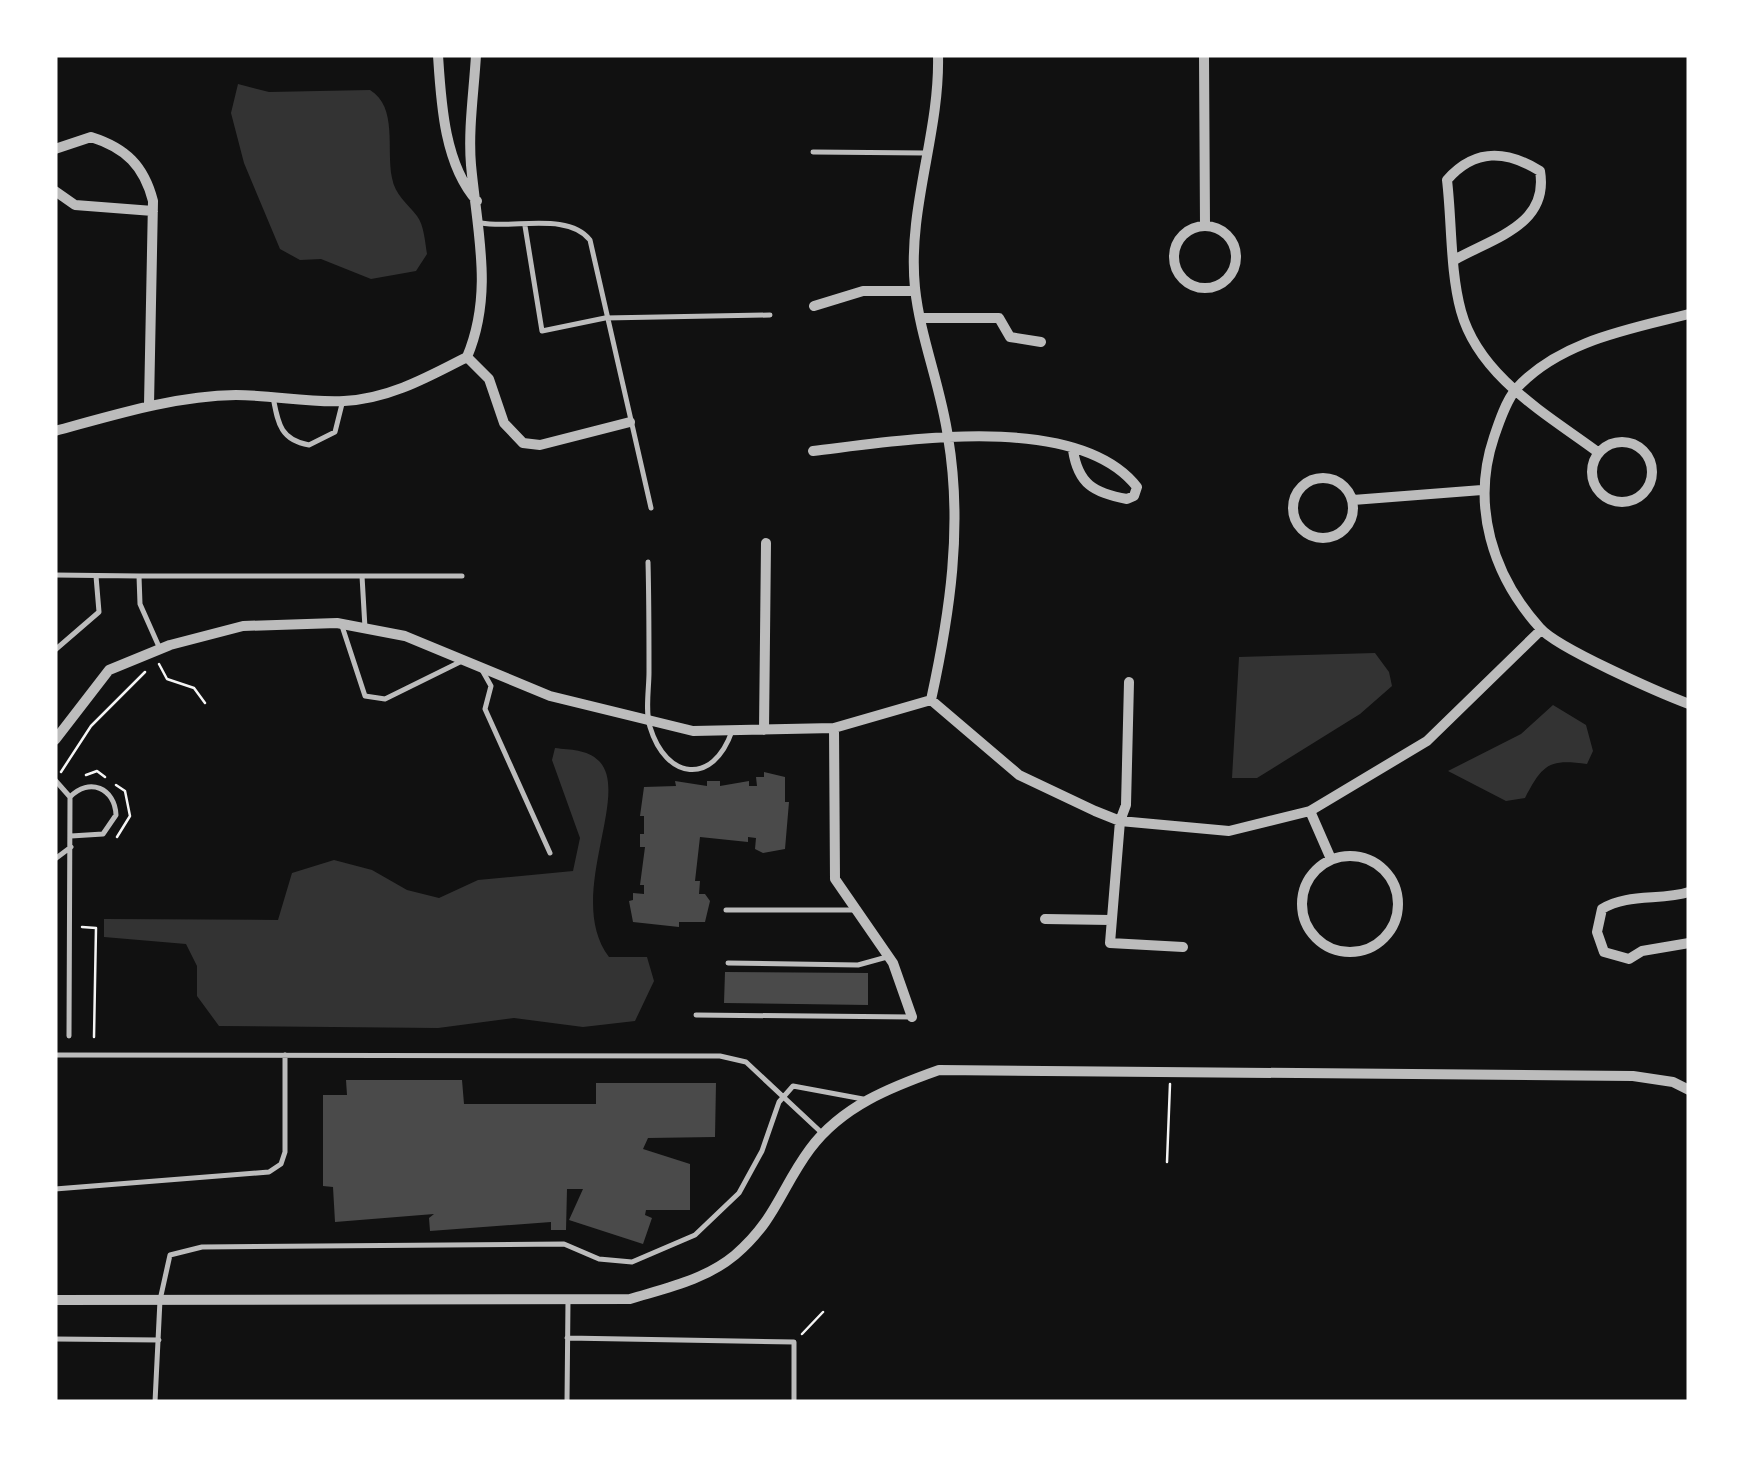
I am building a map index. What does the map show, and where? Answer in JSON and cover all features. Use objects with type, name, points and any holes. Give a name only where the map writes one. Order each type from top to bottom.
[{"type":"street","points":[[438,55],[445,122],[463,185],[478,202]]},
{"type":"street","points":[[55,431],[150,406],[235,395],[342,401],[416,384],[467,357],[483,306],[481,223],[471,164],[476,55]]},
{"type":"street","points":[[931,700],[955,562],[955,495],[948,435],[915,290],[915,208],[939,103],[938,55]]},
{"type":"street","points":[[1204,55],[1205,225]]},
{"type":"street","points":[[445,122],[472,120]]},
{"type":"street","points":[[55,149],[91,137],[135,160],[144,171],[153,211],[150,406]]},
{"type":"street","points":[[1456,259],[1531,217],[1544,193],[1540,171],[1514,155],[1484,155],[1461,164],[1447,180],[1461,312],[1485,358],[1515,390],[1599,453]]},
{"type":"street","points":[[55,191],[75,205],[153,211]]},
{"type":"street","points":[[1205,225],[1224,232],[1237,258],[1222,283],[1203,288],[1184,281],[1177,272],[1174,251],[1184,232],[1205,225]]},
{"type":"street","points":[[814,306],[863,291],[915,290]]},
{"type":"street","points":[[1689,314],[1596,338],[1548,363],[1515,390],[1492,442],[1482,490],[1489,540],[1505,577],[1541,630],[1654,691],[1689,704]]},
{"type":"street","points":[[923,318],[999,318],[1010,337],[1041,342]]},
{"type":"street","points":[[467,357],[489,379],[504,422],[523,443],[540,445],[630,422]]},
{"type":"street","points":[[813,451],[948,435],[1001,435],[1073,450],[1116,466],[1137,486],[1134,496],[1128,499],[1092,490],[1080,479],[1073,450]]},
{"type":"street","points":[[1621,442],[1643,450],[1653,471],[1645,493],[1622,502],[1602,494],[1592,478],[1599,453],[1621,442]]},
{"type":"street","points":[[1321,477],[1342,483],[1353,500],[1346,528],[1330,538],[1311,536],[1293,514],[1296,494],[1311,480],[1321,477]]},
{"type":"street","points":[[1353,500],[1482,490]]},
{"type":"street","points":[[764,730],[766,544]]},
{"type":"street","points":[[55,740],[109,670],[160,649],[243,626],[341,624],[405,636],[550,696],[693,731],[834,728],[931,700]]},
{"type":"street","points":[[931,700],[1019,774],[1120,821],[1229,831],[1310,811],[1428,741],[1541,630]]},
{"type":"street","points":[[1129,682],[1126,805],[1120,821],[1110,943],[1183,948]]},
{"type":"street","points":[[834,728],[834,879],[887,956],[912,1017]]},
{"type":"street","points":[[1310,811],[1331,859]]},
{"type":"street","points":[[1348,855],[1379,865],[1398,892],[1394,925],[1370,948],[1339,951],[1314,936],[1305,923],[1302,892],[1308,878],[1331,859],[1348,855]]},
{"type":"street","points":[[1689,892],[1665,899],[1616,900],[1602,909],[1597,932],[1604,952],[1616,958],[1689,943]]},
{"type":"street","points":[[1046,919],[1111,920]]},
{"type":"street","points":[[55,1300],[630,1299],[698,1278],[732,1258],[764,1228],[810,1149],[824,1136],[868,1100],[939,1070],[1633,1076],[1674,1082],[1689,1090]]},
{"type":"lane","points":[[812,152],[928,153]]},
{"type":"lane","points":[[481,223],[570,224],[590,240],[650,508]]},
{"type":"lane","points":[[525,226],[542,331],[605,318],[770,315]]},
{"type":"lane","points":[[273,397],[278,426],[286,438],[309,445],[328,440],[335,432],[342,401]]},
{"type":"lane","points":[[648,562],[648,721],[657,748],[671,765],[690,770],[705,768],[719,757],[732,731]]},
{"type":"lane","points":[[55,575],[462,576]]},
{"type":"lane","points":[[55,650],[100,612],[96,576]]},
{"type":"lane","points":[[139,576],[140,604],[160,649]]},
{"type":"lane","points":[[362,576],[366,628]]},
{"type":"lane","points":[[341,624],[365,696],[385,699],[473,661],[491,686],[485,708],[550,853]]},
{"type":"lane","points":[[55,780],[70,797],[69,1036]]},
{"type":"lane","points":[[70,797],[92,786],[108,792],[116,807],[114,822],[103,834],[70,836]]},
{"type":"lane","points":[[55,859],[72,848]]},
{"type":"lane","points":[[726,910],[854,910]]},
{"type":"lane","points":[[728,963],[858,965],[887,956]]},
{"type":"lane","points":[[696,1016],[912,1017]]},
{"type":"lane","points":[[55,1055],[720,1056],[746,1062],[824,1136]]},
{"type":"lane","points":[[55,1190],[269,1172],[281,1164],[285,1152],[285,1055]]},
{"type":"lane","points":[[156,1402],[160,1300],[170,1254],[202,1247],[564,1244],[598,1259],[632,1262],[696,1235],[739,1193],[784,1097],[793,1086],[868,1100]]},
{"type":"lane","points":[[566,1402],[568,1300]]},
{"type":"lane","points":[[567,1338],[794,1342],[794,1402]]},
{"type":"lane","points":[[55,1339],[159,1340]]},
{"type":"path","points":[[1167,1162],[1171,1071]]},
{"type":"path","points":[[794,1342],[823,1312]]},
{"type":"shaded area","points":[[238,84],[269,92],[370,90],[379,97],[388,118],[394,184],[424,234],[427,254],[416,271],[371,279],[321,259],[300,260],[280,249],[244,163],[231,113]]},
{"type":"shaded area","points":[[1375,653],[1389,672],[1392,686],[1360,714],[1257,778],[1232,778],[1239,657]]},
{"type":"shaded area","points":[[1553,705],[1586,725],[1593,751],[1587,764],[1564,762],[1549,766],[1525,798],[1506,801],[1448,771],[1521,734]]},
{"type":"shaded area","points":[[555,748],[589,754],[599,761],[607,776],[608,797],[593,906],[597,933],[609,957],[647,957],[654,981],[635,1021],[583,1027],[514,1018],[438,1028],[219,1026],[197,996],[197,966],[186,944],[104,937],[104,919],[278,920],[292,873],[334,860],[372,870],[407,890],[439,898],[478,880],[573,871],[580,838],[552,760]]},
{"type":"building","points":[[764,772],[785,777],[785,802],[789,802],[785,849],[763,853],[755,849],[756,838],[748,837],[748,842],[700,837],[695,881],[700,881],[699,894],[705,894],[710,901],[705,922],[679,922],[679,927],[633,922],[629,901],[633,900],[633,893],[644,894],[644,885],[640,885],[645,847],[640,847],[640,834],[644,834],[644,816],[640,816],[644,787],[676,786],[675,781],[707,786],[707,781],[720,781],[720,786],[749,781],[749,786],[757,786],[756,777],[764,777]]},
{"type":"building","points":[[725,972],[868,973],[868,1005],[724,1003]]},
{"type":"building","points":[[346,1080],[462,1080],[464,1104],[596,1104],[596,1083],[716,1083],[715,1137],[648,1138],[643,1149],[690,1164],[690,1210],[646,1210],[645,1215],[652,1218],[643,1244],[569,1220],[583,1189],[567,1189],[566,1230],[551,1230],[551,1222],[430,1231],[429,1218],[434,1214],[335,1222],[333,1187],[323,1186],[323,1095],[347,1095]]}]
